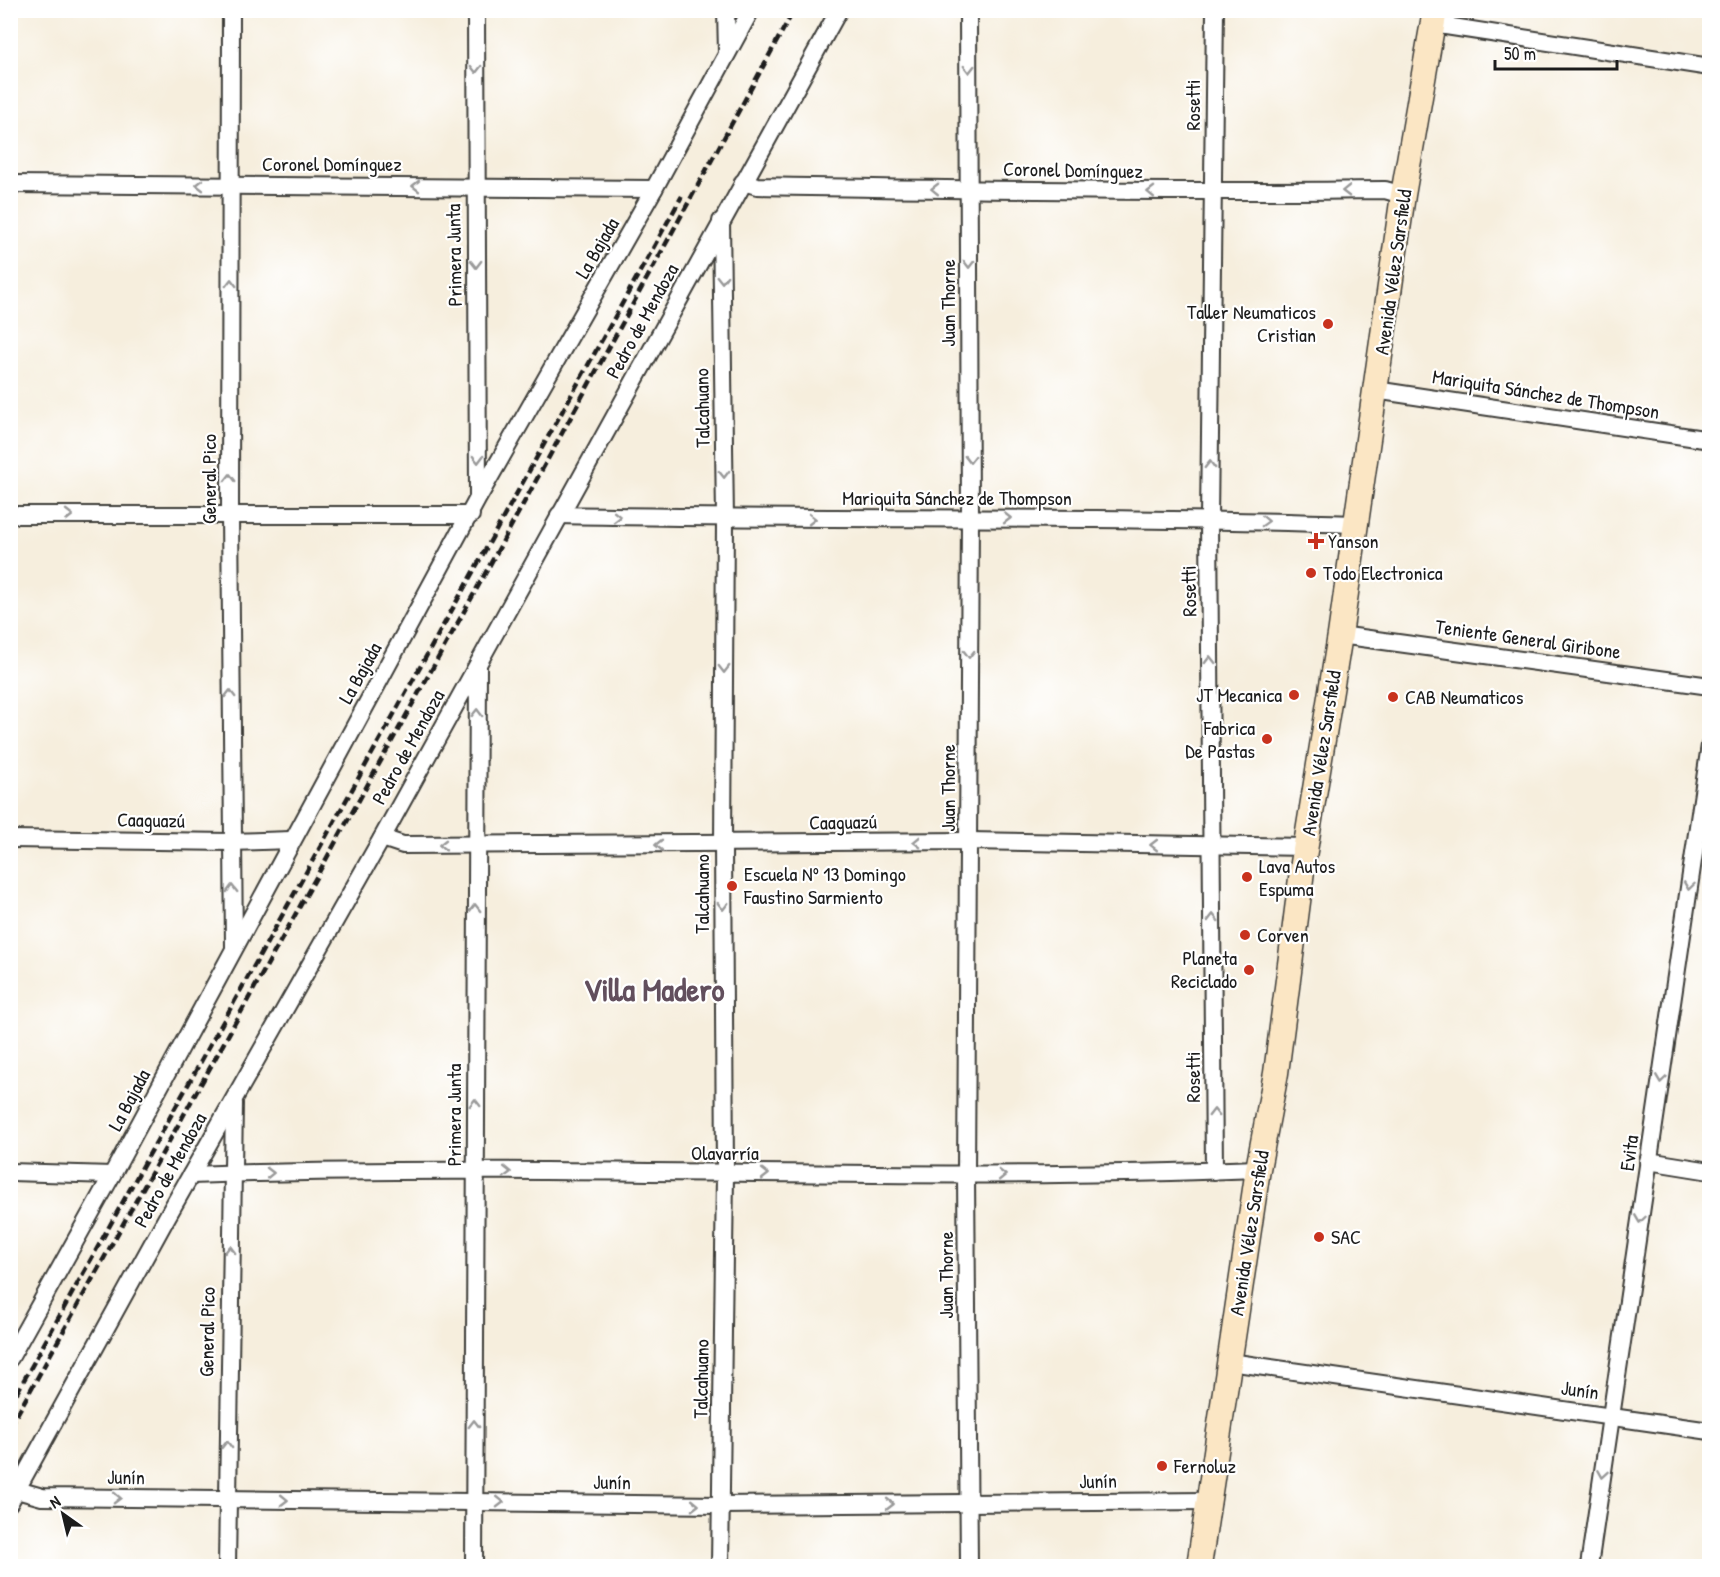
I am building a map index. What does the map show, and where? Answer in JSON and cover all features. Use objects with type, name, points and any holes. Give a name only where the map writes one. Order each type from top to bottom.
[{"type":"main road","name":"Avenida Vélez Sarsfield","points":[[1199,1566],[1258,1169],[1276,1073],[1306,848],[1340,635],[1403,195],[1434,17]]},
{"type":"street","name":"General Pico","points":[[231,10],[231,842],[234,947]]},
{"type":"street","name":"Primera Junta","points":[[476,10],[478,498]]},
{"type":"street","points":[[726,10],[727,54]]},
{"type":"street","name":"La Bajada","points":[[10,1358],[112,1175],[291,840],[471,515],[478,498],[654,189],[751,10]]},
{"type":"street","name":"Pedro de Mendoza","points":[[14,1496],[191,1175],[382,838],[558,515],[839,10]]},
{"type":"street","name":"Juan Thorne","points":[[968,10],[970,518],[966,1175],[969,1566]]},
{"type":"street","name":"Rosetti","points":[[1214,1171],[1209,519],[1215,10]]},
{"type":"street","points":[[1434,17],[1710,67]]},
{"type":"street","name":"Coronel Domínguez","points":[[743,182],[757,186],[969,190],[1214,193],[1385,190],[1403,195]]},
{"type":"street","name":"Coronel Domínguez","points":[[10,184],[654,189]]},
{"type":"street","name":"Talcahuano","points":[[720,1566],[725,1174],[723,844],[725,519],[721,220]]},
{"type":"street","name":"Mariquita Sánchez de Thompson","points":[[1376,390],[1710,440]]},
{"type":"street","points":[[10,515],[471,515]]},
{"type":"street","name":"Mariquita Sánchez de Thompson","points":[[558,515],[725,519],[1209,519],[1355,524]]},
{"type":"street","name":"Teniente General Giribone","points":[[1340,635],[1710,686]]},
{"type":"street","name":"Primera Junta","points":[[474,1566],[475,845],[478,664]]},
{"type":"street","name":"Evita","points":[[1589,1566],[1710,745]]},
{"type":"street","name":"Caaguazú","points":[[382,838],[403,845],[969,841],[1306,848]]},
{"type":"street","name":"Caaguazú","points":[[10,839],[231,842],[291,840]]},
{"type":"street","name":"General Pico","points":[[227,1566],[226,1499],[234,1099]]},
{"type":"street","points":[[1648,1161],[1710,1171]]},
{"type":"street","name":"Olavarría","points":[[191,1175],[475,1171],[966,1175],[1258,1169]]},
{"type":"street","points":[[10,1172],[112,1175]]},
{"type":"street","name":"Junín","points":[[1230,1362],[1710,1431]]},
{"type":"street","name":"Junín","points":[[14,1496],[721,1505],[1208,1501]]},
{"type":"railway","points":[[10,1427],[481,581],[794,10]]},
{"type":"railway","points":[[10,1405],[682,196]]},
{"type":"place","name":"Taller Neumaticos Cristian","points":[[1328,324]]},
{"type":"place","name":"Yanson","points":[[1316,541]]},
{"type":"place","name":"Todo Electronica","points":[[1311,573]]},
{"type":"place","name":"JT Mecanica","points":[[1294,695]]},
{"type":"place","name":"CAB Neumaticos","points":[[1393,697]]},
{"type":"place","name":"Fabrica De Pastas","points":[[1267,739]]},
{"type":"place","name":"Lava Autos Espuma","points":[[1247,877]]},
{"type":"place","name":"Escuela Nº 13 Domingo Faustino Sarmiento","points":[[732,886]]},
{"type":"place","name":"Corven","points":[[1245,935]]},
{"type":"place","name":"Planeta Reciclado","points":[[1249,970]]},
{"type":"place","name":"SAC","points":[[1319,1237]]},
{"type":"place","name":"Fernoluz","points":[[1162,1466]]},
{"type":"district","name":"Villa Madero","points":[[654,990]]}]
